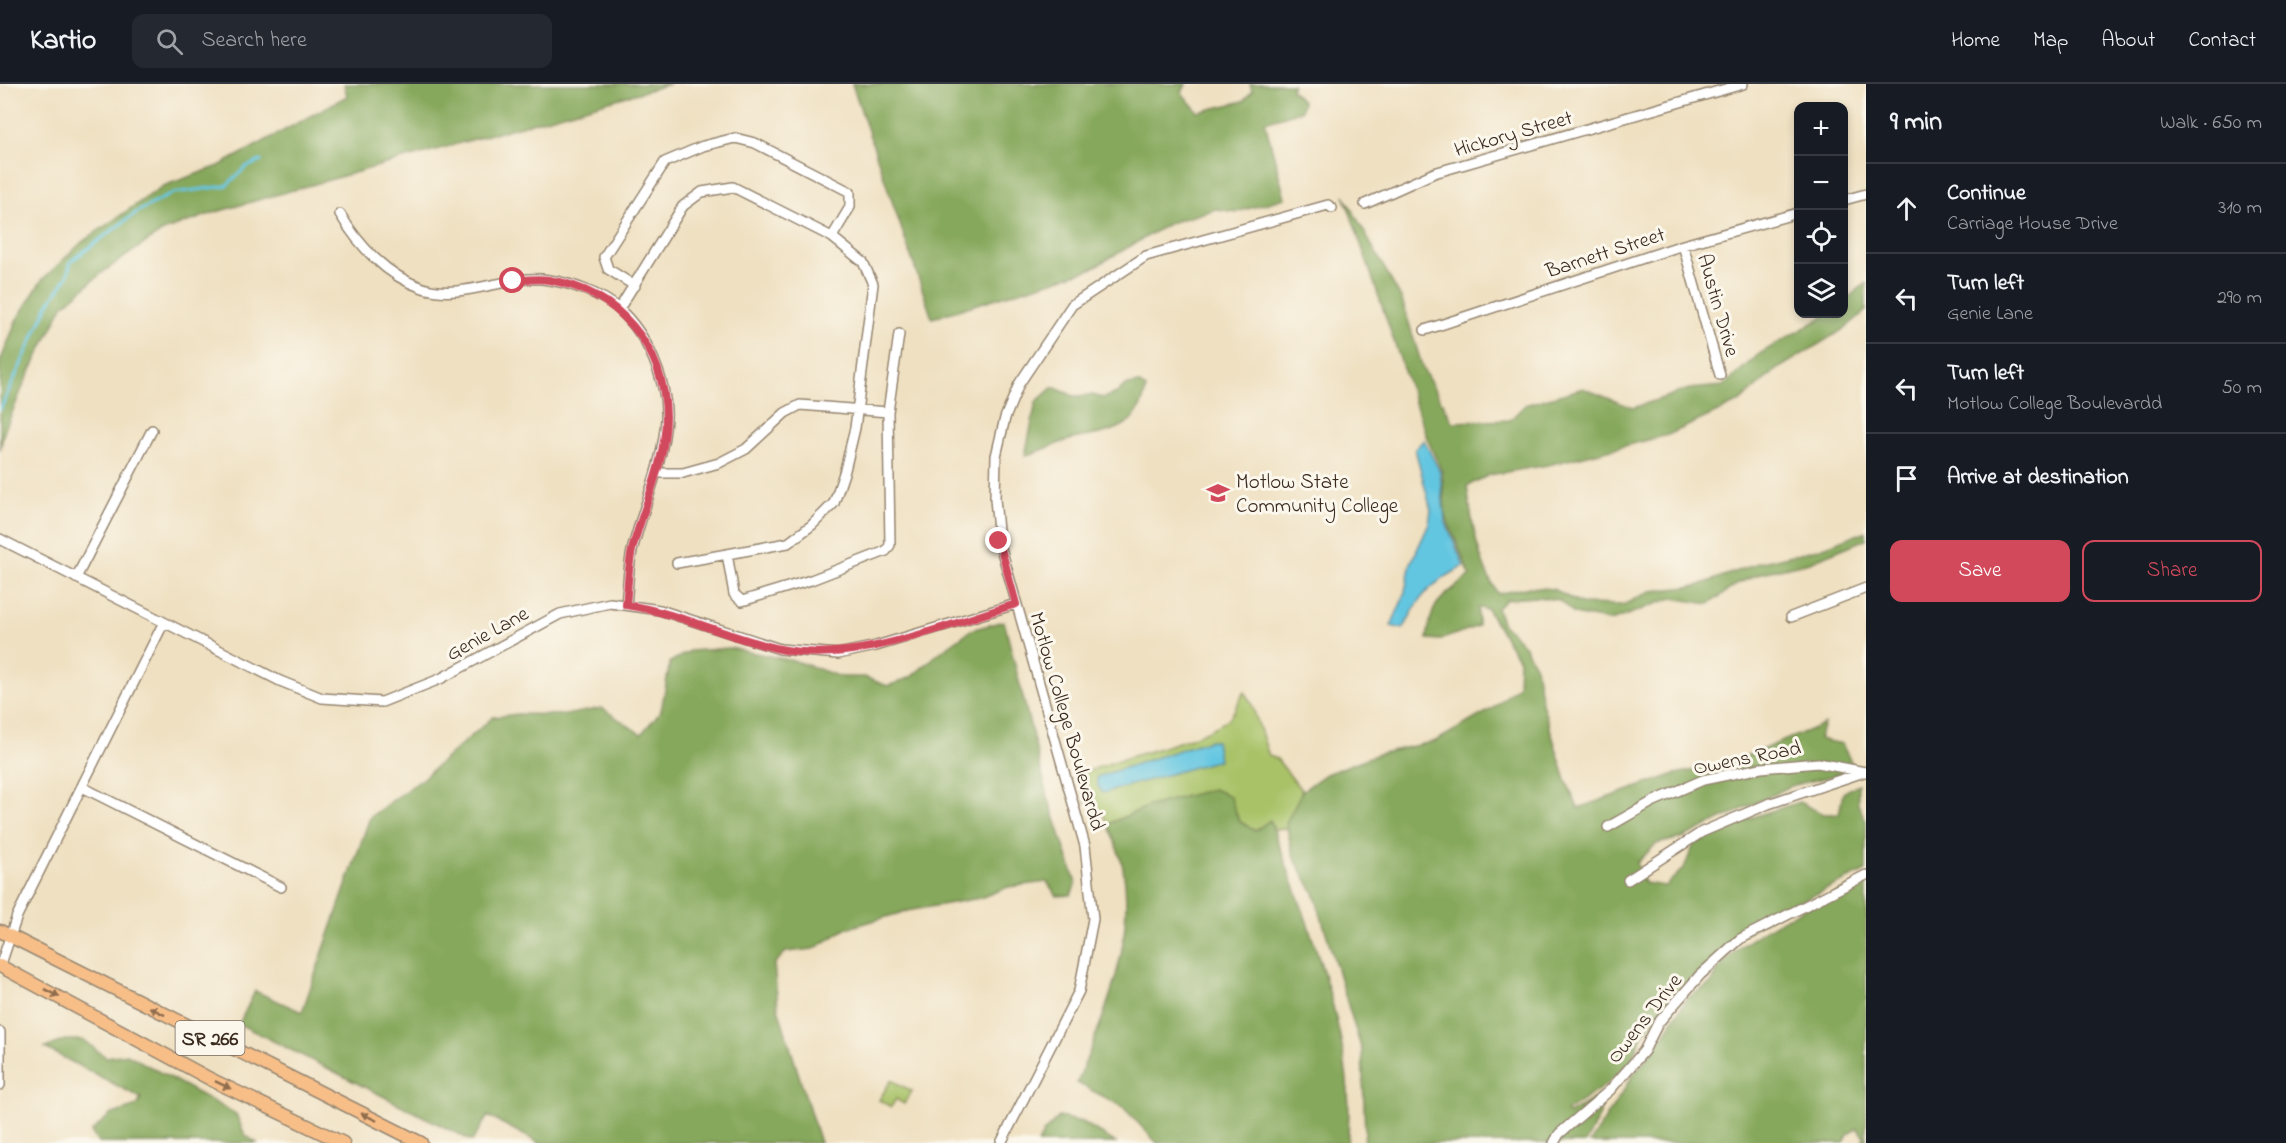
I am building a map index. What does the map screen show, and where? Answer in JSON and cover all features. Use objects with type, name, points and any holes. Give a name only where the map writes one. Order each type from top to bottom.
[{"type":"main road","name":"SR 266","points":[[5,933],[421,1143]]},
{"type":"main road","name":"SR 266","points":[[0,966],[212,1080],[343,1143]]},
{"type":"street","name":"Hickory Street","points":[[1365,204],[1434,173],[1743,84]]},
{"type":"street","points":[[635,286],[608,269],[604,257],[665,162],[703,146],[735,138],[754,143],[850,192],[850,207],[832,237]]},
{"type":"street","points":[[619,309],[683,206],[702,192],[733,187],[832,237],[863,262],[873,284],[857,410],[846,470],[834,503],[812,525],[788,543],[677,563]]},
{"type":"street","points":[[1848,199],[1866,194]]},
{"type":"street","name":"Motlow College Boulevardd","points":[[1001,1143],[1079,992],[1093,919],[1085,846],[999,541],[995,499],[996,456],[1005,418],[1019,384],[1072,305],[1146,256],[1328,205],[1332,208]]},
{"type":"street","points":[[340,214],[351,232],[386,270],[423,288],[447,291],[484,288],[513,281],[548,279],[586,290],[619,309],[638,332],[654,360],[662,385],[666,418],[657,473],[632,552],[626,605]]},
{"type":"street","name":"Barnett Street","points":[[1425,330],[1683,245],[1794,214]]},
{"type":"street","name":"Austin Drive","points":[[1683,245],[1720,375]]},
{"type":"street","points":[[727,555],[734,594],[742,601],[811,580],[886,551],[890,545],[888,412],[899,334]]},
{"type":"street","points":[[657,473],[683,473],[719,463],[747,449],[785,413],[800,405],[888,412]]},
{"type":"street","points":[[76,578],[152,430]]},
{"type":"street","name":"Genie Lane","points":[[0,539],[280,681],[322,698],[382,702],[440,679],[560,614],[610,603],[660,610],[780,649],[838,654],[876,646],[1016,604]]},
{"type":"street","points":[[1791,617],[1866,588]]},
{"type":"street","points":[[0,966],[5,933],[164,622]]},
{"type":"street","name":"Owens Road","points":[[1608,827],[1652,802],[1702,780],[1761,768],[1818,762],[1865,772]]},
{"type":"street","points":[[1628,880],[1702,832],[1768,804],[1865,772]]},
{"type":"street","points":[[81,787],[281,887]]},
{"type":"street","name":"Owens Drive","points":[[1554,1143],[1559,1134],[1610,1090],[1644,1051],[1659,1023],[1700,975],[1740,939],[1866,875]]},
{"type":"street","points":[[0,1032],[0,1085]]},
{"type":"green space","points":[[344,84],[670,84],[216,212],[163,231],[103,272],[63,306],[24,384],[4,432],[0,450],[0,362],[17,319],[42,280],[82,242],[163,186],[219,166],[347,96]]},
{"type":"green space","points":[[852,84],[1186,84],[1182,93],[1198,112],[1244,101],[1252,91],[1250,84],[1293,84],[1291,89],[1303,102],[1301,111],[1265,122],[1285,198],[1237,212],[1216,209],[1170,223],[1091,269],[932,318]]},
{"type":"green space","points":[[1344,195],[1402,300],[1423,369],[1453,422],[1510,420],[1525,405],[1583,388],[1633,408],[1689,389],[1723,386],[1759,354],[1821,318],[1848,318],[1848,298],[1866,283],[1866,311],[1844,329],[1776,370],[1739,402],[1668,435],[1548,465],[1489,475],[1467,486],[1473,528],[1480,555],[1498,594],[1529,587],[1553,589],[1581,604],[1623,605],[1651,591],[1697,586],[1758,563],[1818,549],[1866,531],[1866,539],[1810,562],[1762,573],[1739,583],[1709,604],[1672,598],[1611,621],[1574,614],[1559,600],[1537,597],[1507,599],[1497,608],[1503,625],[1525,647],[1536,667],[1542,703],[1566,780],[1578,808],[1675,774],[1714,766],[1754,753],[1824,724],[1819,739],[1842,744],[1852,764],[1840,774],[1791,786],[1682,838],[1656,844],[1637,863],[1644,883],[1665,886],[1684,868],[1694,844],[1756,816],[1799,802],[1823,814],[1839,814],[1843,793],[1858,784],[1858,804],[1866,821],[1866,871],[1788,907],[1737,938],[1658,1016],[1643,1034],[1630,1062],[1607,1084],[1566,1112],[1569,1114],[1601,1094],[1600,1115],[1585,1143],[1363,1143],[1365,1133],[1362,1051],[1314,893],[1293,856],[1286,823],[1302,791],[1326,774],[1378,754],[1436,741],[1492,709],[1518,686],[1519,660],[1487,609],[1478,608],[1478,626],[1440,640],[1427,639],[1435,607],[1445,595],[1470,575],[1445,515],[1442,472],[1427,438]]},
{"type":"green space","points":[[1138,383],[1146,388],[1143,402],[1131,420],[1123,426],[1103,433],[1071,439],[1025,456],[1036,402],[1053,387],[1074,396],[1093,395],[1103,398],[1117,393],[1124,386]]},
{"type":"green space","points":[[1004,621],[1048,797],[1076,883],[1071,895],[1057,896],[1047,882],[1008,887],[980,898],[907,911],[845,929],[814,949],[786,952],[774,964],[778,1008],[820,1143],[539,1143],[488,1116],[472,1141],[239,1024],[255,991],[302,1012],[370,817],[423,778],[493,717],[518,714],[565,715],[602,708],[641,734],[661,711],[670,662],[690,651],[730,648],[799,662],[841,677],[864,677],[888,686],[911,677],[971,630]]},
{"type":"green space","points":[[1244,692],[1251,702],[1269,756],[1277,759],[1302,791],[1288,828],[1274,830],[1270,821],[1255,831],[1239,821],[1149,806],[1108,824],[1101,811],[1086,802],[1079,775],[1212,729],[1230,718]]},
{"type":"green space","points":[[1213,789],[1230,796],[1239,821],[1255,831],[1270,820],[1312,937],[1337,1023],[1345,1065],[1349,1105],[1347,1143],[1157,1143],[1122,1106],[1077,1083],[1107,1004],[1122,951],[1126,896],[1123,868],[1108,824],[1149,806]]},
{"type":"green space","points":[[1866,879],[1866,1143],[1862,1143],[1864,1136],[1857,1128],[1848,1135],[1844,1143],[1590,1143],[1633,1075],[1657,1046],[1687,998],[1712,983],[1721,966],[1736,951],[1778,922]]},
{"type":"green space","points":[[65,1040],[83,1040],[106,1057],[127,1054],[236,1114],[245,1135],[257,1143],[99,1143],[91,1132],[110,1115],[137,1106],[141,1098],[45,1048]]},
{"type":"green space","points":[[891,1080],[912,1091],[904,1104],[896,1099],[891,1107],[879,1100]]},
{"type":"green space","points":[[1059,1117],[1083,1122],[1116,1143],[1038,1143],[1044,1132]]},
{"type":"water","points":[[1424,440],[1440,472],[1445,520],[1464,566],[1434,585],[1422,597],[1403,629],[1391,626],[1404,596],[1411,563],[1429,524],[1431,510],[1415,449]]},
{"type":"water","points":[[1210,740],[1216,741],[1219,760],[1103,793],[1098,786],[1097,777]]},
{"type":"waterway","points":[[0,410],[48,305],[67,277],[71,261],[137,212],[173,193],[226,186],[246,167],[261,161]]},
{"type":"place","name":"Motlow State Community College","points":[[1218,493]]},
{"type":"route","points":[[513,281],[548,279],[586,290],[619,309],[638,332],[654,360],[662,385],[666,418],[657,473],[632,552],[626,605],[660,610],[780,649],[838,654],[876,646],[1016,604],[999,541]]}]
